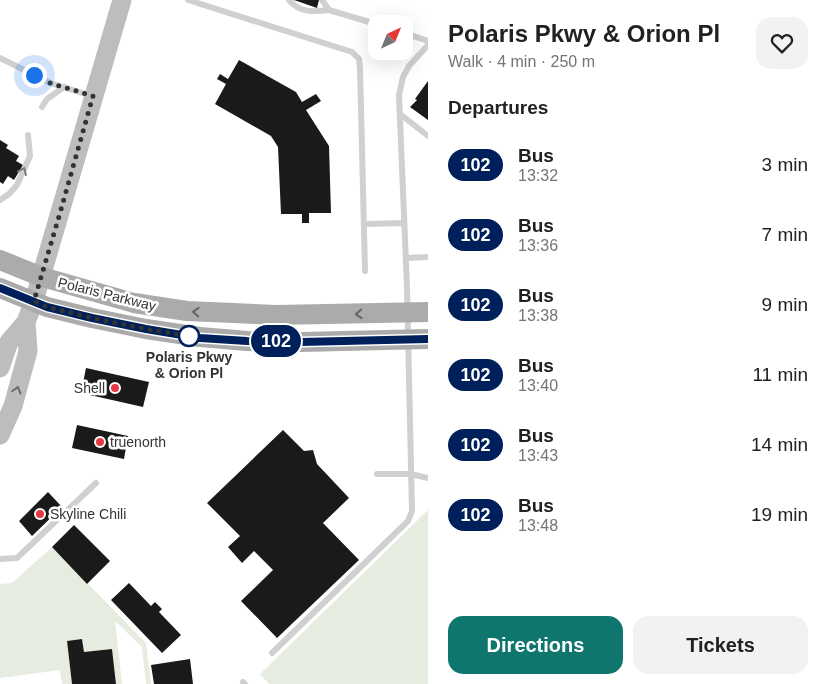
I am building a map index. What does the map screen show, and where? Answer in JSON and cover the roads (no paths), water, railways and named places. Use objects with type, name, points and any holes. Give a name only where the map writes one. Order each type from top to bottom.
[{"type":"main road","points":[[0,368],[8,342],[26,322],[42,277],[122,0]]},
{"type":"main road","name":"Polaris Parkway","points":[[0,260],[42,277],[134,303],[187,311],[276,315],[428,312]]},
{"type":"main road","name":"Polaris Parkway","points":[[0,288],[47,307],[146,329],[200,338],[301,342],[428,339]]},
{"type":"main road","points":[[0,436],[12,406],[28,351],[26,322]]},
{"type":"lane","points":[[188,0],[352,52],[359,59],[365,271]]},
{"type":"lane","points":[[289,0],[294,6],[314,12],[330,10],[368,22]]},
{"type":"lane","points":[[322,0],[330,10]]},
{"type":"lane","points":[[413,36],[428,40]]},
{"type":"lane","points":[[272,653],[408,521],[412,511],[408,313],[400,95],[403,77],[409,66],[428,45]]},
{"type":"lane","points":[[0,58],[50,83],[93,96]]},
{"type":"lane","points":[[42,108],[47,99],[64,88]]},
{"type":"lane","points":[[400,114],[428,136]]},
{"type":"lane","points":[[0,200],[9,194],[16,185],[30,156],[28,135]]},
{"type":"lane","points":[[364,224],[404,223]]},
{"type":"lane","points":[[406,258],[428,257]]},
{"type":"lane","points":[[377,474],[411,474],[428,478]]},
{"type":"lane","points":[[0,559],[17,558],[96,483]]},
{"type":"place","name":"Polaris Pkwy & Orion Pl","points":[[189,336]]},
{"type":"place","name":"Shell","points":[[115,388]]},
{"type":"place","name":"truenorth","points":[[100,442]]},
{"type":"place","name":"Skyline Chili","points":[[40,514]]}]
